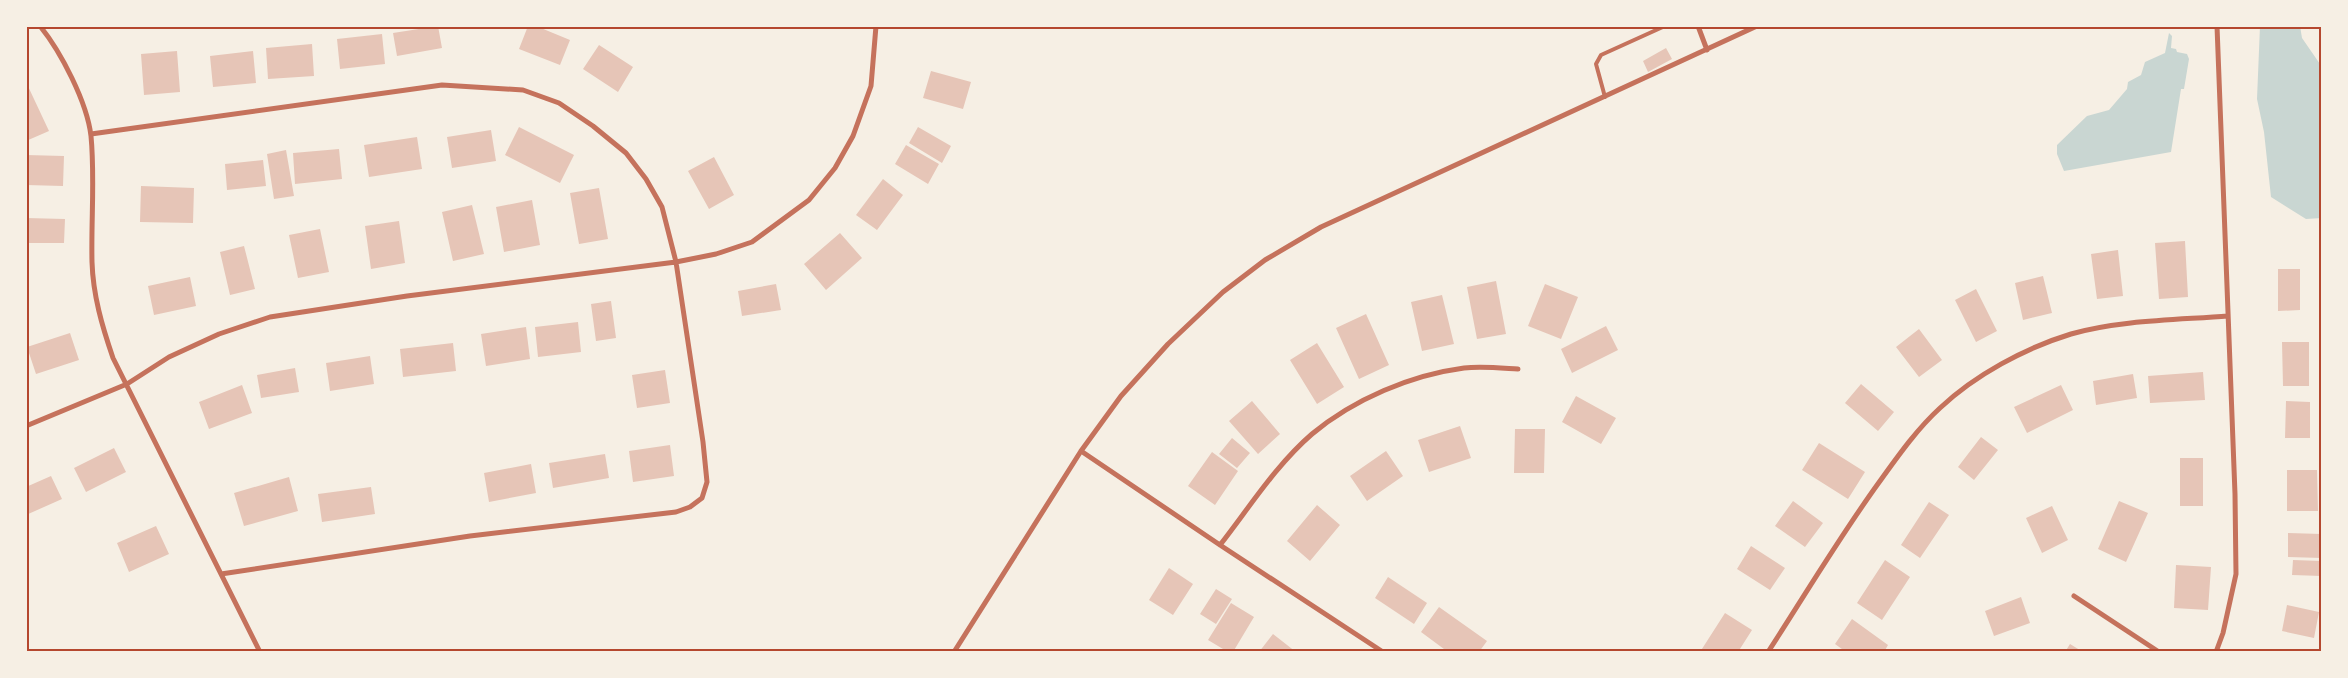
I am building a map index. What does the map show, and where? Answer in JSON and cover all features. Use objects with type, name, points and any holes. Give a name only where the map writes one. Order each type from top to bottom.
[{"type":"street","points":[[40,26],[62,58],[79,97],[91,134],[92,262],[100,323],[113,358],[260,652]]},
{"type":"street","points":[[26,426],[127,384],[169,357],[219,334],[270,317],[407,296],[676,262],[716,254],[752,242],[809,200],[835,168],[853,136],[870,86],[876,26]]},
{"type":"street","points":[[1698,26],[1707,50]]},
{"type":"street","points":[[954,652],[1081,451],[1121,396],[1168,344],[1223,292],[1265,260],[1321,227],[1757,26]]},
{"type":"street","points":[[2216,652],[2223,633],[2236,574],[2235,494],[2217,26]]},
{"type":"street","points":[[91,134],[442,86],[523,90],[559,104],[593,126],[626,153],[646,179],[662,207],[676,262],[703,442],[707,482],[702,498],[690,507],[676,512],[470,536],[221,574]]},
{"type":"street","points":[[1768,652],[1857,513],[1901,452],[1940,408],[1980,377],[2031,350],[2071,334],[2123,324],[2228,316]]},
{"type":"street","points":[[1220,545],[1275,473],[1312,434],[1347,410],[1387,390],[1430,376],[1466,368],[1518,369]]},
{"type":"street","points":[[1081,451],[1383,652]]},
{"type":"street","points":[[2074,596],[2159,652]]},
{"type":"lane","points":[[1605,97],[1596,64],[1601,55],[1665,26]]},
{"type":"shaded area","points":[[2260,26],[2300,26],[2302,38],[2322,67],[2322,218],[2306,219],[2271,197],[2264,132],[2257,99]]},
{"type":"shaded area","points":[[2169,33],[2172,36],[2171,48],[2176,49],[2177,52],[2187,54],[2189,59],[2184,89],[2181,89],[2171,152],[2064,171],[2057,154],[2057,145],[2087,116],[2109,110],[2127,89],[2128,82],[2141,75],[2145,62],[2165,53]]},
{"type":"building","points":[[438,26],[442,48],[397,56],[393,33]]},
{"type":"building","points":[[528,26],[536,26],[570,40],[560,65],[519,49]]},
{"type":"building","points":[[382,34],[385,64],[340,69],[337,39]]},
{"type":"building","points":[[312,44],[314,76],[268,79],[266,48]]},
{"type":"building","points":[[599,45],[633,67],[618,92],[583,69]]},
{"type":"building","points":[[1666,48],[1672,59],[1648,72],[1643,61]]},
{"type":"building","points":[[177,51],[180,92],[144,95],[141,54]]},
{"type":"building","points":[[253,51],[256,83],[213,87],[210,56]]},
{"type":"building","points":[[931,71],[971,82],[963,109],[923,98]]},
{"type":"building","points":[[26,82],[49,131],[26,141]]},
{"type":"building","points":[[519,127],[574,155],[560,183],[505,155]]},
{"type":"building","points":[[918,127],[951,146],[942,163],[909,143]]},
{"type":"building","points":[[491,130],[496,161],[452,168],[447,137]]},
{"type":"building","points":[[417,137],[422,169],[369,177],[364,145]]},
{"type":"building","points":[[906,145],[939,164],[928,184],[895,164]]},
{"type":"building","points":[[339,149],[342,179],[295,184],[293,153]]},
{"type":"building","points":[[286,150],[294,196],[274,199],[267,154]]},
{"type":"building","points":[[26,155],[64,156],[63,186],[26,185]]},
{"type":"building","points":[[714,157],[734,195],[709,209],[688,171]]},
{"type":"building","points":[[263,160],[266,186],[227,190],[225,164]]},
{"type":"building","points":[[883,179],[903,195],[877,230],[856,215]]},
{"type":"building","points":[[141,186],[194,188],[193,223],[140,222]]},
{"type":"building","points":[[599,188],[608,239],[579,244],[570,193]]},
{"type":"building","points":[[532,200],[540,245],[504,252],[496,207]]},
{"type":"building","points":[[472,205],[484,254],[453,261],[442,212]]},
{"type":"building","points":[[26,218],[65,219],[64,243],[26,243]]},
{"type":"building","points":[[399,221],[405,263],[371,269],[365,226]]},
{"type":"building","points":[[320,229],[329,272],[298,278],[289,235]]},
{"type":"building","points":[[840,233],[862,258],[826,290],[804,264]]},
{"type":"building","points":[[2185,241],[2188,297],[2159,299],[2155,243]]},
{"type":"building","points":[[244,246],[255,289],[230,295],[220,252]]},
{"type":"building","points":[[2118,250],[2123,296],[2097,299],[2091,254]]},
{"type":"building","points":[[2278,269],[2300,269],[2300,310],[2278,311]]},
{"type":"building","points":[[2043,276],[2052,313],[2023,320],[2015,283]]},
{"type":"building","points":[[190,277],[196,306],[154,315],[148,286]]},
{"type":"building","points":[[1496,281],[1506,334],[1477,339],[1467,287]]},
{"type":"building","points":[[776,284],[781,310],[742,316],[738,291]]},
{"type":"building","points":[[1545,284],[1578,297],[1561,339],[1528,326]]},
{"type":"building","points":[[1976,289],[1997,331],[1976,342],[1955,300]]},
{"type":"building","points":[[1442,295],[1454,344],[1422,351],[1411,302]]},
{"type":"building","points":[[611,301],[616,338],[596,341],[591,304]]},
{"type":"building","points":[[1366,314],[1389,365],[1359,379],[1336,328]]},
{"type":"building","points":[[578,322],[581,352],[538,357],[535,327]]},
{"type":"building","points":[[1606,326],[1618,350],[1572,373],[1561,349]]},
{"type":"building","points":[[526,327],[530,359],[486,366],[481,334]]},
{"type":"building","points":[[1919,329],[1942,360],[1919,377],[1896,347]]},
{"type":"building","points":[[70,333],[79,360],[36,374],[27,347]]},
{"type":"building","points":[[2282,342],[2309,342],[2309,386],[2283,386]]},
{"type":"building","points":[[453,343],[456,371],[403,377],[400,349]]},
{"type":"building","points":[[1317,343],[1344,387],[1317,404],[1290,360]]},
{"type":"building","points":[[370,356],[374,384],[330,391],[326,363]]},
{"type":"building","points":[[295,368],[299,392],[261,398],[257,375]]},
{"type":"building","points":[[665,370],[670,403],[637,408],[632,375]]},
{"type":"building","points":[[2203,372],[2205,400],[2150,403],[2148,376]]},
{"type":"building","points":[[2133,374],[2137,398],[2096,405],[2093,381]]},
{"type":"building","points":[[1861,384],[1894,412],[1878,431],[1845,403]]},
{"type":"building","points":[[242,385],[252,413],[209,429],[199,402]]},
{"type":"building","points":[[2061,385],[2073,410],[2027,433],[2014,407]]},
{"type":"building","points":[[1576,396],[1616,418],[1601,444],[1562,422]]},
{"type":"building","points":[[1252,401],[1280,434],[1258,454],[1229,421]]},
{"type":"building","points":[[2286,401],[2310,402],[2310,438],[2285,438]]},
{"type":"building","points":[[1460,426],[1471,458],[1429,472],[1418,440]]},
{"type":"building","points":[[1515,429],[1545,429],[1544,473],[1514,473]]},
{"type":"building","points":[[1981,437],[1998,450],[1974,480],[1958,467]]},
{"type":"building","points":[[1232,438],[1250,453],[1237,468],[1219,454]]},
{"type":"building","points":[[1819,443],[1865,472],[1848,499],[1802,470]]},
{"type":"building","points":[[670,445],[674,476],[633,482],[629,451]]},
{"type":"building","points":[[114,448],[126,472],[86,492],[74,468]]},
{"type":"building","points":[[1386,451],[1403,476],[1367,501],[1350,476]]},
{"type":"building","points":[[1212,452],[1238,471],[1215,505],[1188,486]]},
{"type":"building","points":[[605,454],[609,478],[553,488],[549,463]]},
{"type":"building","points":[[2180,458],[2203,458],[2203,506],[2180,506]]},
{"type":"building","points":[[531,464],[536,493],[489,502],[484,473]]},
{"type":"building","points":[[2287,470],[2317,470],[2318,511],[2287,511]]},
{"type":"building","points":[[51,476],[62,499],[26,515],[26,487]]},
{"type":"building","points":[[289,477],[298,511],[244,526],[234,493]]},
{"type":"building","points":[[371,487],[375,514],[322,522],[318,494]]},
{"type":"building","points":[[1793,501],[1823,523],[1805,547],[1775,526]]},
{"type":"building","points":[[2119,501],[2148,513],[2126,562],[2098,549]]},
{"type":"building","points":[[1929,502],[1949,515],[1920,558],[1901,545]]},
{"type":"building","points":[[1317,505],[1340,525],[1310,561],[1287,541]]},
{"type":"building","points":[[2052,506],[2068,540],[2042,553],[2026,518]]},
{"type":"building","points":[[156,526],[169,554],[129,572],[117,543]]},
{"type":"building","points":[[2288,533],[2322,534],[2322,558],[2288,557]]},
{"type":"building","points":[[1751,546],[1785,568],[1770,590],[1737,569]]},
{"type":"building","points":[[1885,560],[1910,577],[1882,620],[1857,603]]},
{"type":"building","points":[[2293,560],[2322,561],[2322,576],[2292,575]]},
{"type":"building","points":[[2176,565],[2211,567],[2208,610],[2174,608]]},
{"type":"building","points":[[1169,568],[1193,584],[1173,615],[1149,600]]},
{"type":"building","points":[[1388,577],[1427,603],[1414,624],[1375,598]]},
{"type":"building","points":[[1216,589],[1232,599],[1216,624],[1200,614]]},
{"type":"building","points":[[2021,597],[2030,623],[1994,636],[1985,611]]},
{"type":"building","points":[[1231,603],[1254,617],[1233,652],[1228,652],[1208,640]]},
{"type":"building","points":[[2287,605],[2319,612],[2314,638],[2282,631]]},
{"type":"building","points":[[1439,607],[1487,641],[1479,652],[1448,652],[1421,632]]},
{"type":"building","points":[[1725,613],[1752,630],[1738,652],[1700,652]]},
{"type":"building","points":[[1852,619],[1888,645],[1884,652],[1846,652],[1835,644]]},
{"type":"building","points":[[1273,634],[1296,652],[1259,652]]},
{"type":"building","points":[[2070,644],[2083,652],[2065,652]]}]
